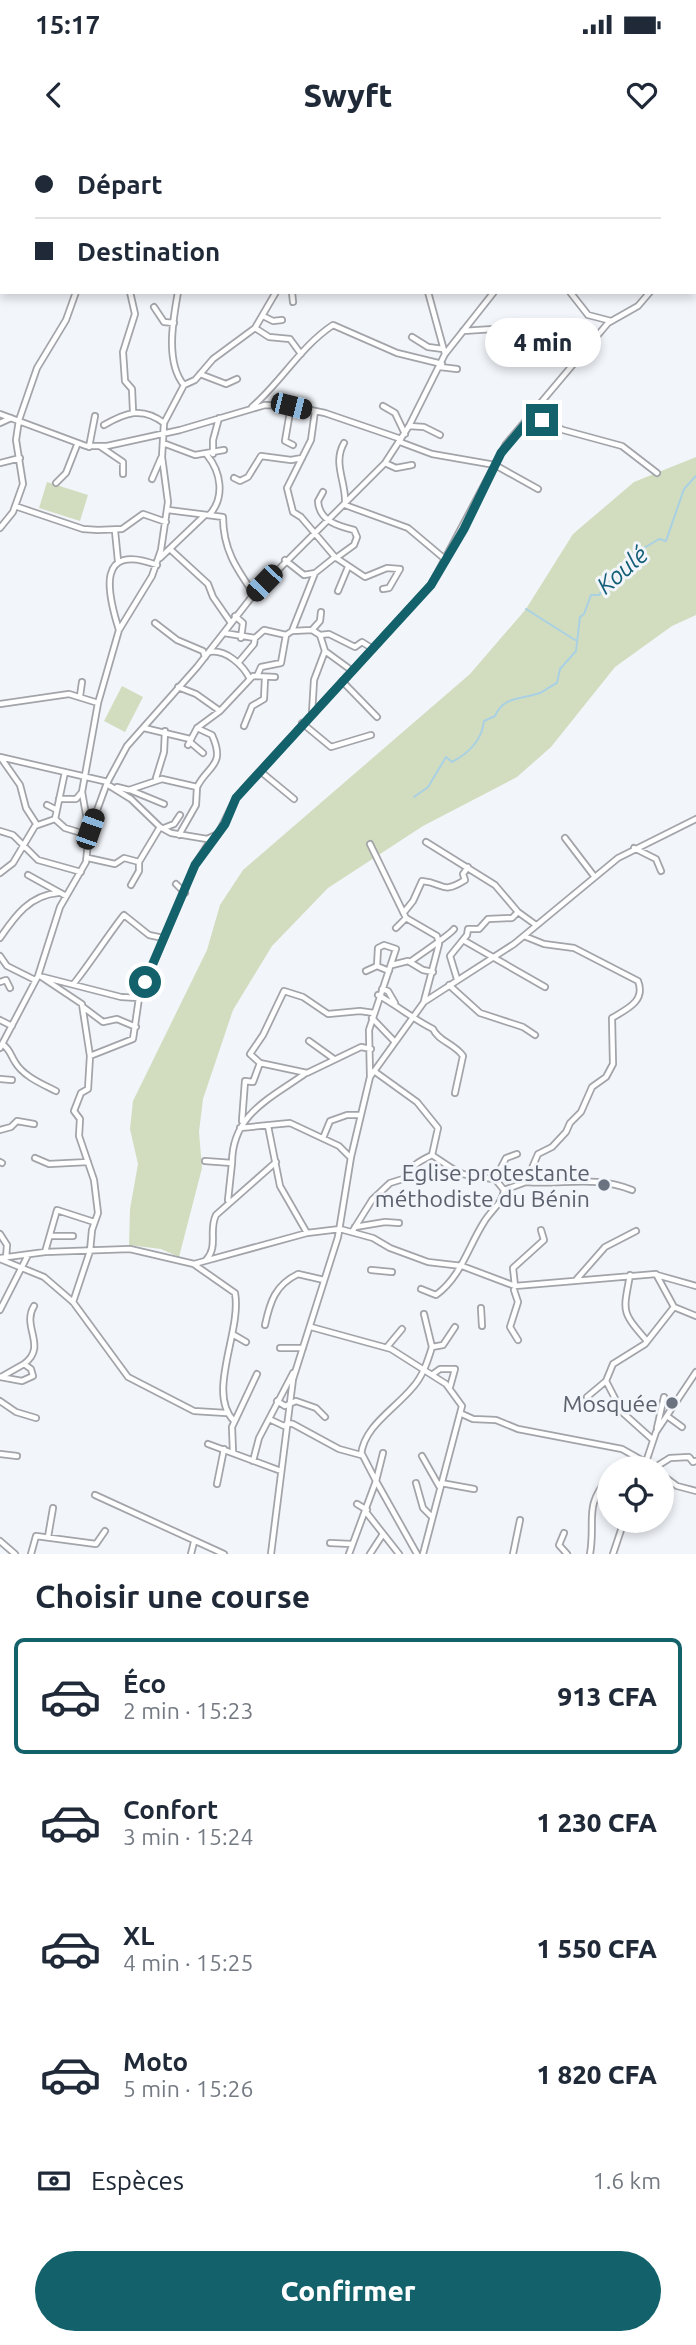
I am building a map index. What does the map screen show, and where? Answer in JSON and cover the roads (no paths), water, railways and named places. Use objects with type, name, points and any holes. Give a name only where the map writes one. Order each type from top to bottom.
[{"type":"street","points":[[0,528],[15,506],[24,479],[16,440],[19,421],[37,368],[66,320],[75,294]]},
{"type":"street","points":[[130,294],[135,314],[123,352],[125,381],[132,389],[134,411]]},
{"type":"street","points":[[177,294],[174,366],[184,386]]},
{"type":"street","points":[[56,1091],[33,1079],[15,1063],[9,1049],[1,1046],[37,977],[66,896],[88,858],[88,834],[82,792],[98,704],[119,631],[160,558],[168,510],[162,457],[164,423],[184,386],[255,328],[275,294]]},
{"type":"street","points":[[292,294],[293,302]]},
{"type":"street","points":[[88,834],[108,783],[127,746],[216,643],[254,594],[386,463],[410,426],[441,366],[444,352],[429,294]]},
{"type":"street","points":[[444,352],[492,294]]},
{"type":"street","points":[[572,294],[588,315],[612,321]]},
{"type":"street","points":[[90,1056],[129,1041],[135,1035],[139,998],[163,938],[195,865],[225,824],[236,798],[431,585],[506,444],[533,415],[586,347],[612,321],[638,306],[648,294]]},
{"type":"street","points":[[154,307],[164,322],[174,323]]},
{"type":"street","points":[[263,316],[273,321],[282,320]]},
{"type":"street","points":[[252,408],[282,378],[310,342],[334,325],[350,335],[397,353],[457,369]]},
{"type":"street","points":[[462,331],[503,327],[513,330],[532,346],[563,343],[586,347]]},
{"type":"street","points":[[255,328],[268,337],[290,339],[301,354]]},
{"type":"street","points":[[412,337],[428,347],[444,352]]},
{"type":"street","points":[[200,374],[226,384],[237,379]]},
{"type":"street","points":[[291,406],[285,441],[293,445]]},
{"type":"street","points":[[0,414],[77,445],[101,447],[252,408],[291,406],[353,421],[402,438],[432,454],[495,465],[538,489]]},
{"type":"street","points":[[383,406],[395,413],[402,438]]},
{"type":"street","points":[[118,416],[123,408]]},
{"type":"street","points":[[104,425],[118,416],[134,411],[149,413],[164,423]]},
{"type":"street","points":[[315,411],[315,429],[289,483],[287,493],[293,512],[335,558],[365,577],[387,568],[400,569],[389,587],[383,589]]},
{"type":"street","points":[[533,415],[563,430],[622,446],[657,473]]},
{"type":"street","points":[[89,447],[95,416]]},
{"type":"street","points":[[0,423],[11,418]]},
{"type":"street","points":[[160,558],[207,515],[220,495],[210,454],[219,418]]},
{"type":"street","points":[[410,426],[429,428],[440,435]]},
{"type":"street","points":[[163,443],[195,455],[224,450]]},
{"type":"street","points":[[344,443],[340,450],[339,471],[345,484],[345,505]]},
{"type":"street","points":[[57,484],[66,473],[77,445]]},
{"type":"street","points":[[101,447],[123,462],[123,474]]},
{"type":"street","points":[[234,478],[240,481],[248,477],[261,456],[291,460],[303,457]]},
{"type":"street","points":[[152,479],[162,457]]},
{"type":"street","points":[[0,463],[20,458]]},
{"type":"street","points":[[386,463],[396,468],[412,465]]},
{"type":"street","points":[[285,561],[303,575],[315,573],[354,545],[357,537],[354,530],[335,526],[318,507],[323,492]]},
{"type":"street","points":[[345,505],[408,528],[446,560]]},
{"type":"street","points":[[15,506],[83,529],[115,531],[122,529],[140,514],[166,522]]},
{"type":"street","points":[[168,510],[223,517],[224,539],[229,556],[254,594]]},
{"type":"street","points":[[115,531],[118,562],[108,589],[119,631]]},
{"type":"street","points":[[171,550],[208,584],[219,607],[231,623]]},
{"type":"street","points":[[118,562],[134,558],[157,565]]},
{"type":"street","points":[[338,591],[348,567]]},
{"type":"street","points":[[292,631],[315,573]]},
{"type":"street","points":[[312,630],[320,621],[321,612]]},
{"type":"street","points":[[235,616],[243,623],[241,638]]},
{"type":"street","points":[[155,623],[177,640],[207,652],[219,653],[238,663],[254,677],[275,677]]},
{"type":"street","points":[[238,663],[254,645],[255,638],[264,630],[286,635]]},
{"type":"street","points":[[144,728],[184,735],[196,729],[254,677],[262,666],[281,663],[286,635],[292,631],[312,630],[320,635],[329,634],[355,647],[362,642],[373,649]]},
{"type":"street","points":[[224,633],[241,638],[255,638]]},
{"type":"street","points":[[312,714],[310,705],[314,680],[325,652],[320,635]]},
{"type":"street","points":[[216,643],[219,653]]},
{"type":"street","points":[[325,652],[351,670]]},
{"type":"street","points":[[244,726],[252,706],[264,699],[265,678]]},
{"type":"street","points":[[342,681],[377,717]]},
{"type":"street","points":[[80,696],[82,682]]},
{"type":"street","points":[[178,687],[196,694],[219,709]]},
{"type":"street","points":[[0,704],[69,694],[98,704]]},
{"type":"street","points":[[302,723],[331,747],[371,736]]},
{"type":"street","points":[[189,742],[196,729]]},
{"type":"street","points":[[179,835],[196,804],[200,774],[214,766],[218,754],[212,735],[196,729]]},
{"type":"street","points":[[156,779],[164,752],[164,731]]},
{"type":"street","points":[[184,735],[203,753]]},
{"type":"street","points":[[37,825],[26,808],[20,785],[0,757],[108,783],[164,804]]},
{"type":"street","points":[[260,771],[294,799]]},
{"type":"street","points":[[65,772],[55,819],[65,828],[88,834]]},
{"type":"street","points":[[129,790],[156,779],[197,787]]},
{"type":"street","points":[[108,783],[131,799],[162,828],[179,835],[213,838]]},
{"type":"street","points":[[76,799],[82,792]]},
{"type":"street","points":[[59,799],[82,801]]},
{"type":"street","points":[[47,805],[55,810]]},
{"type":"street","points":[[131,885],[139,871],[139,862],[162,828],[174,824],[180,815]]},
{"type":"street","points":[[0,873],[24,848],[37,825],[55,819]]},
{"type":"street","points":[[370,1077],[424,1002],[524,936],[594,876],[634,848],[696,819]]},
{"type":"street","points":[[0,831],[13,835],[38,860],[81,872]]},
{"type":"street","points":[[565,838],[594,876]]},
{"type":"street","points":[[426,842],[495,885],[518,912],[536,925]]},
{"type":"street","points":[[370,844],[405,911],[406,918]]},
{"type":"street","points":[[634,848],[656,859],[661,871]]},
{"type":"street","points":[[88,858],[115,864],[124,859],[139,862]]},
{"type":"street","points":[[405,911],[422,881],[441,889],[454,887],[465,880],[463,874],[468,867]]},
{"type":"street","points":[[28,875],[66,896]]},
{"type":"street","points":[[176,884],[184,892]]},
{"type":"street","points":[[0,938],[27,905],[45,895],[58,893]]},
{"type":"street","points":[[457,979],[450,956],[471,927],[480,929],[488,919],[508,919],[518,912]]},
{"type":"street","points":[[73,1302],[90,1251],[98,1213],[96,1187],[79,1136],[79,1119],[74,1111],[81,1093],[88,1089],[90,1056],[83,1007],[75,994],[77,984],[89,959],[124,915],[149,935],[163,938]]},
{"type":"street","points":[[396,928],[406,918]]},
{"type":"street","points":[[406,918],[435,933],[439,941],[424,1002]]},
{"type":"street","points":[[366,971],[377,966],[390,968],[410,962],[450,935],[454,929]]},
{"type":"street","points":[[524,936],[578,950],[638,981],[642,990],[641,997],[612,1018],[613,1064],[610,1070],[592,1087],[581,1112],[570,1123],[566,1132],[552,1147],[538,1154],[526,1182]]},
{"type":"street","points":[[463,940],[545,987]]},
{"type":"street","points":[[271,1554],[288,1423],[288,1403],[340,1229],[351,1157],[370,1077],[373,1016],[396,949],[384,945],[376,950],[377,966]]},
{"type":"street","points":[[0,956],[12,970],[121,997],[139,998]]},
{"type":"street","points":[[410,962],[423,970],[433,972]]},
{"type":"street","points":[[10,988],[2,981],[12,970]]},
{"type":"street","points":[[37,977],[79,1000]]},
{"type":"street","points":[[449,985],[480,1013],[523,1027],[536,1035]]},
{"type":"street","points":[[382,989],[388,991],[395,1004]]},
{"type":"street","points":[[307,1073],[260,1063],[251,1057],[250,1051],[259,1042],[284,991],[303,997],[328,1014],[360,1010],[373,1016],[394,1041]]},
{"type":"street","points":[[378,995],[395,1004],[411,1019],[433,1029],[435,1035],[463,1056],[456,1093]]},
{"type":"street","points":[[83,1007],[103,1022],[117,1020],[136,1027]]},
{"type":"street","points":[[0,1020],[12,1026]]},
{"type":"street","points":[[309,1041],[335,1060]]},
{"type":"street","points":[[227,1203],[239,1129],[248,1114],[307,1073],[361,1047],[370,1049]]},
{"type":"street","points":[[242,1122],[245,1081],[253,1082],[260,1063]]},
{"type":"street","points":[[353,1229],[365,1208],[390,1183],[406,1178],[411,1166],[432,1155],[438,1137],[435,1123],[417,1102],[374,1071]]},
{"type":"street","points":[[0,1079],[12,1080]]},
{"type":"street","points":[[323,1138],[328,1122],[347,1115],[360,1115]]},
{"type":"street","points":[[0,1130],[17,1121],[34,1124]]},
{"type":"street","points":[[239,1129],[290,1123],[323,1138],[351,1157]]},
{"type":"street","points":[[268,1126],[280,1185],[307,1233]]},
{"type":"street","points":[[495,1179],[506,1158],[517,1154]]},
{"type":"street","points":[[432,1155],[442,1165],[463,1176],[495,1179],[504,1190]]},
{"type":"street","points":[[35,1157],[49,1164],[88,1162]]},
{"type":"street","points":[[205,1161],[232,1163]]},
{"type":"street","points":[[205,1261],[213,1250],[213,1221],[227,1203],[276,1162]]},
{"type":"street","points":[[504,1190],[526,1182],[555,1184],[585,1179],[632,1190]]},
{"type":"street","points":[[421,1289],[437,1296],[462,1266],[481,1225],[502,1199],[504,1190]]},
{"type":"street","points":[[485,1200],[494,1208]]},
{"type":"street","points":[[46,1252],[58,1210],[94,1222]]},
{"type":"street","points":[[194,1264],[307,1233],[353,1229],[385,1222],[399,1223]]},
{"type":"street","points":[[353,1229],[428,1262],[462,1266],[514,1288],[656,1274],[696,1286]]},
{"type":"street","points":[[517,1340],[510,1327],[518,1303],[513,1268],[544,1240],[541,1230]]},
{"type":"street","points":[[576,1280],[605,1247],[636,1231]]},
{"type":"street","points":[[0,1234],[8,1249],[2,1258]]},
{"type":"street","points":[[50,1236],[73,1236]]},
{"type":"street","points":[[2,1258],[46,1252],[140,1249],[194,1264],[235,1293],[234,1335],[225,1366],[226,1413],[234,1422]]},
{"type":"street","points":[[0,1310],[28,1255]]},
{"type":"street","points":[[2,1258],[44,1277],[73,1302],[128,1377],[194,1411],[226,1413]]},
{"type":"street","points":[[371,1270],[392,1272]]},
{"type":"street","points":[[265,1325],[275,1292],[286,1281],[298,1274],[324,1280]]},
{"type":"street","points":[[656,1274],[674,1307],[696,1315]]},
{"type":"street","points":[[630,1275],[624,1304],[625,1315],[647,1341]]},
{"type":"street","points":[[1,1377],[33,1357],[36,1348],[29,1315],[34,1306]]},
{"type":"street","points":[[587,1397],[606,1381],[613,1364],[647,1341],[674,1307]]},
{"type":"street","points":[[481,1308],[482,1326]]},
{"type":"street","points":[[417,1554],[362,1454],[364,1437],[413,1387],[423,1370],[432,1347],[424,1314]]},
{"type":"street","points":[[31,1327],[38,1327]]},
{"type":"street","points":[[311,1327],[386,1347],[450,1387],[462,1406],[423,1554]]},
{"type":"street","points":[[432,1347],[443,1345],[455,1328]]},
{"type":"street","points":[[386,1347],[402,1329]]},
{"type":"street","points":[[234,1335],[246,1342]]},
{"type":"street","points":[[279,1348],[303,1349]]},
{"type":"street","points":[[1,1377],[14,1381],[30,1379],[33,1372],[24,1363]]},
{"type":"street","points":[[432,1374],[440,1369],[455,1369],[450,1387]]},
{"type":"street","points":[[253,1461],[259,1438],[296,1370]]},
{"type":"street","points":[[647,1456],[652,1439],[696,1372]]},
{"type":"street","points":[[233,1452],[231,1433],[234,1422],[257,1374]]},
{"type":"street","points":[[606,1381],[622,1412],[652,1439]]},
{"type":"street","points":[[656,1433],[664,1397]]},
{"type":"street","points":[[0,1401],[16,1412],[36,1418]]},
{"type":"street","points":[[277,1401],[285,1406],[294,1401],[316,1408],[325,1417]]},
{"type":"street","points":[[462,1413],[473,1419],[496,1420],[518,1429],[622,1449],[632,1456]]},
{"type":"street","points":[[667,1416],[682,1427]]},
{"type":"street","points":[[269,1419],[284,1426],[288,1423]]},
{"type":"street","points":[[288,1423],[339,1449],[362,1454]]},
{"type":"street","points":[[208,1444],[281,1471]]},
{"type":"street","points":[[217,1483],[224,1449]]},
{"type":"street","points":[[349,1554],[366,1511],[383,1453]]},
{"type":"street","points":[[0,1454],[17,1456]]},
{"type":"street","points":[[422,1456],[440,1485]]},
{"type":"street","points":[[674,1458],[689,1457],[693,1462],[696,1461]]},
{"type":"street","points":[[416,1483],[423,1508],[431,1516]]},
{"type":"street","points":[[674,1484],[696,1491]]},
{"type":"street","points":[[440,1485],[474,1489]]},
{"type":"street","points":[[590,1554],[591,1505],[597,1491]]},
{"type":"street","points":[[95,1495],[224,1554]]},
{"type":"street","points":[[357,1504],[366,1511],[399,1554]]},
{"type":"street","points":[[48,1537],[53,1508]]},
{"type":"street","points":[[513,1554],[520,1520]]},
{"type":"street","points":[[31,1554],[36,1536],[96,1544],[105,1531]]},
{"type":"street","points":[[613,1554],[620,1533]]},
{"type":"street","points":[[370,1554],[383,1534]]},
{"type":"street","points":[[564,1534],[559,1545],[567,1554]]},
{"type":"street","points":[[0,1541],[15,1554]]},
{"type":"street","points":[[191,1554],[194,1542]]},
{"type":"street","points":[[330,1543],[352,1544]]},
{"type":"waterway","name":"Koulé","points":[[414,797],[428,787],[446,757],[452,762],[474,746],[481,735],[484,721],[495,716],[503,705],[540,693],[557,683],[560,669],[576,651],[580,617],[584,614],[591,595],[599,595],[621,568],[634,565],[636,559],[643,557],[644,548],[659,539],[666,541],[684,489],[696,476]]},
{"type":"waterway","points":[[526,609],[575,640]]},
{"type":"place","name":"Eglise protestante méthodiste du Bénin","points":[[604,1185]]},
{"type":"place","name":"Mosquée","points":[[672,1403]]}]
